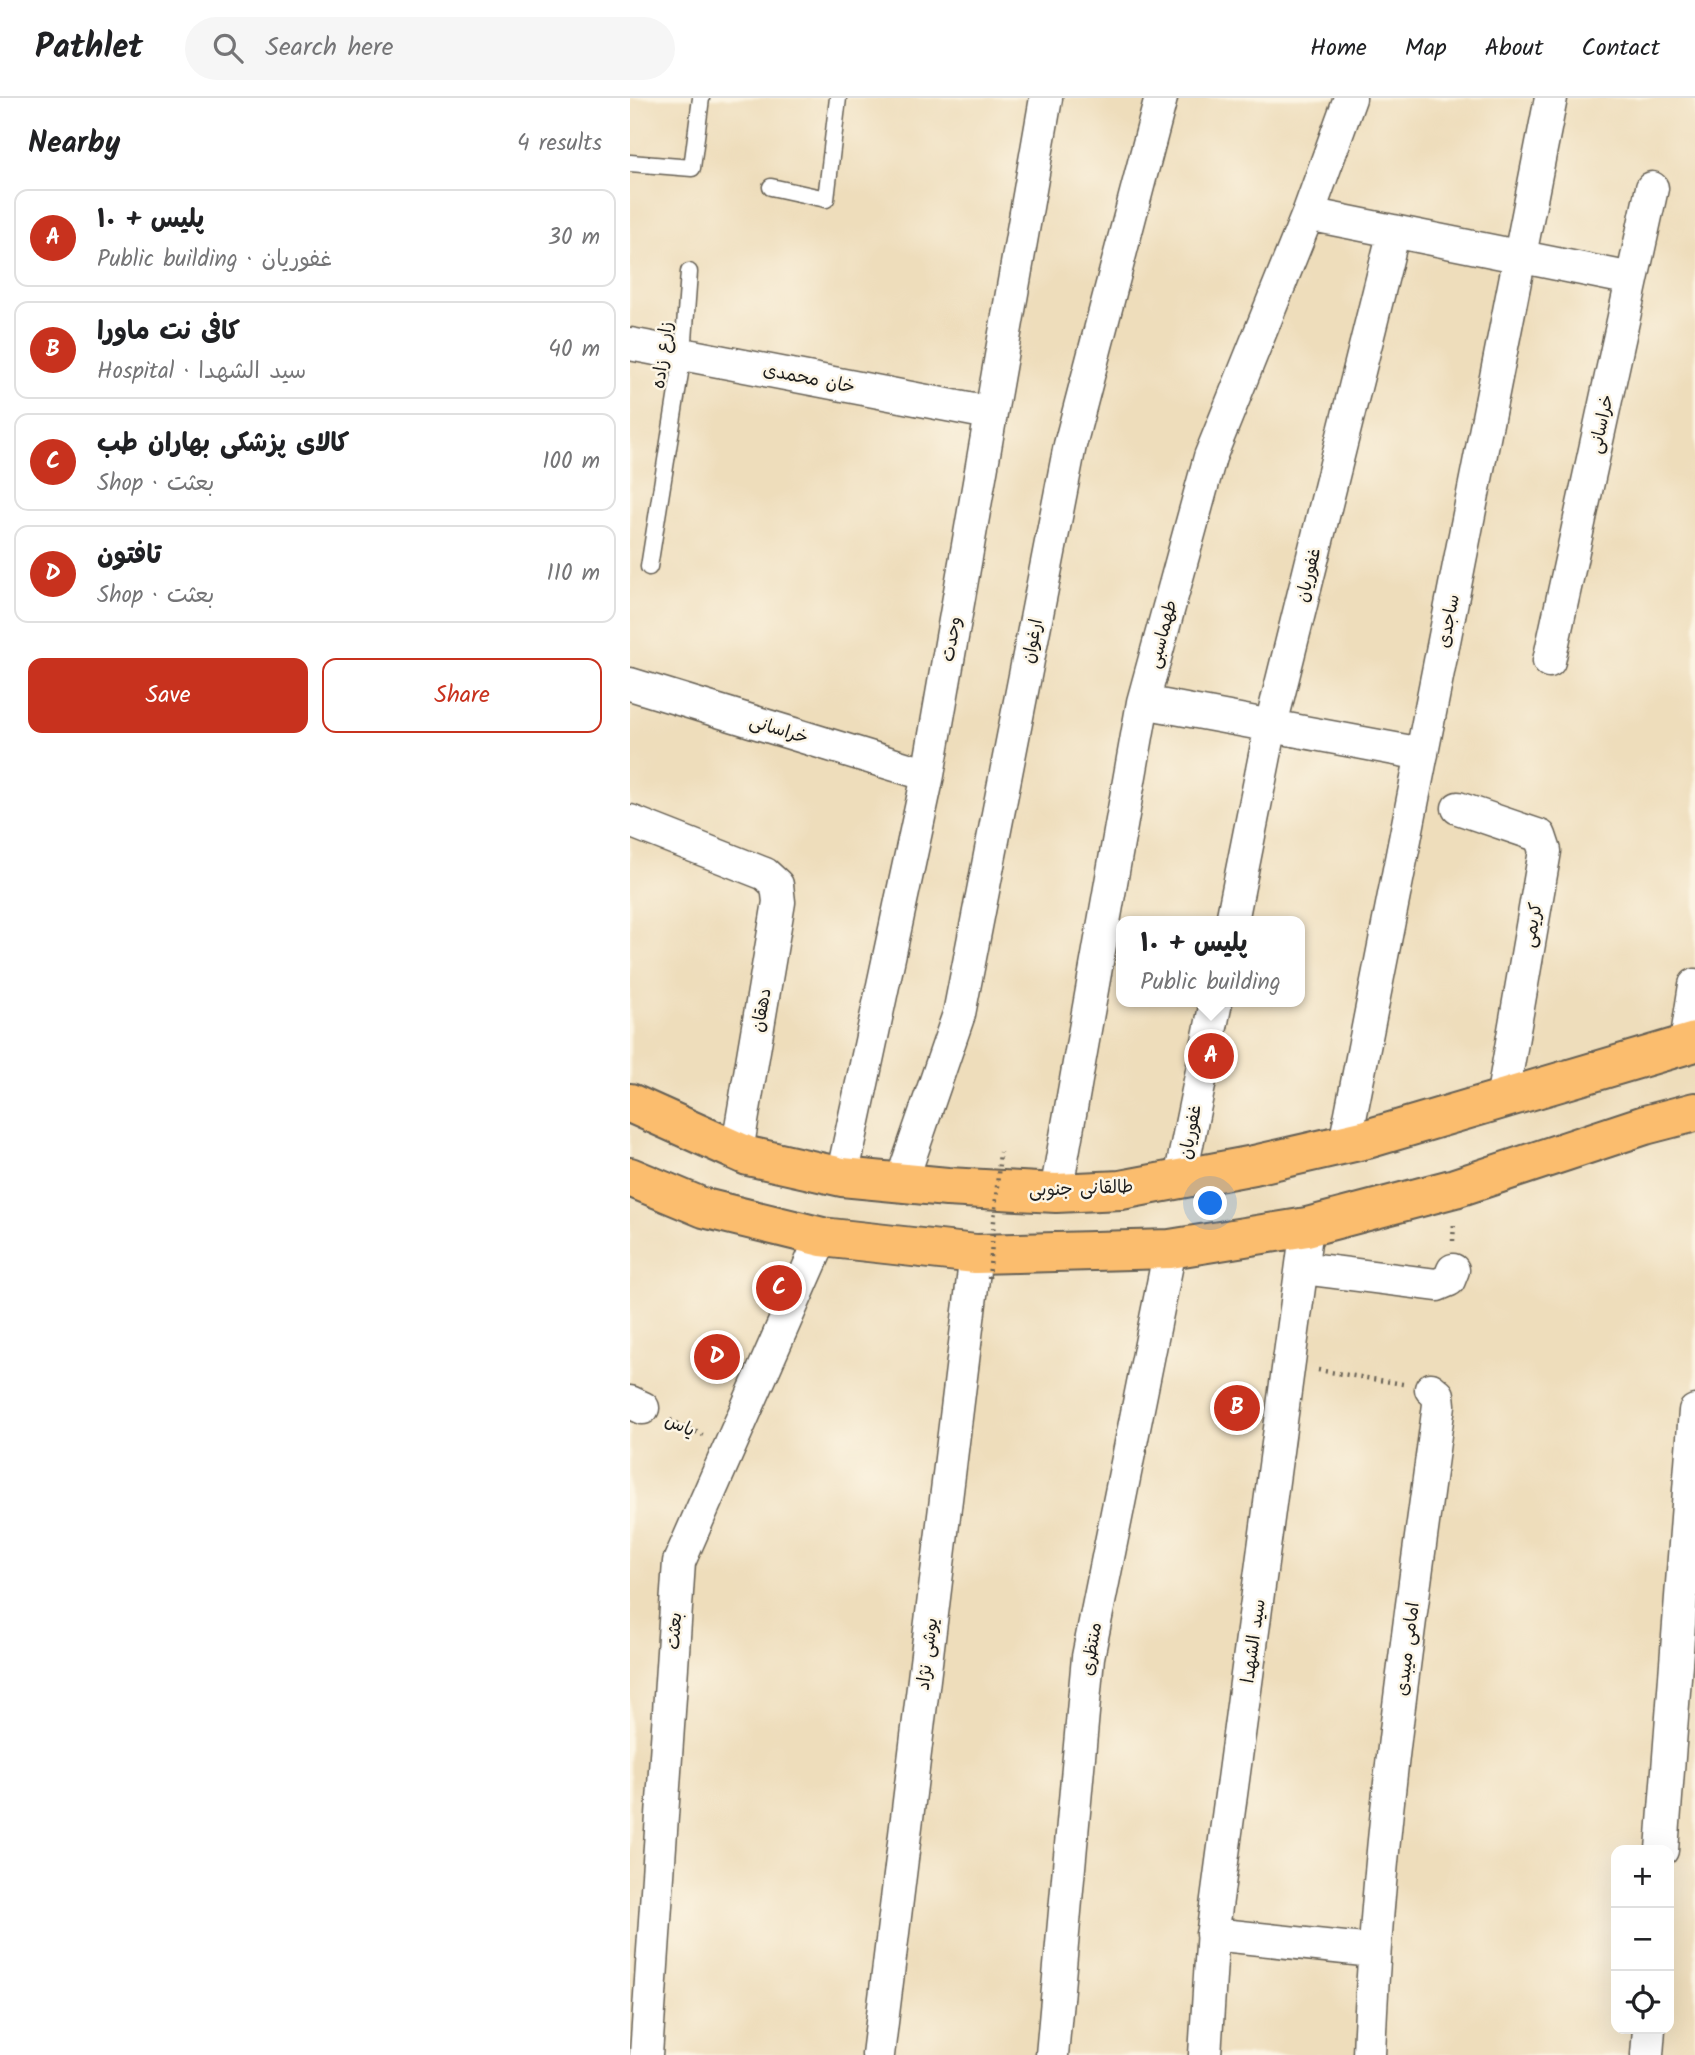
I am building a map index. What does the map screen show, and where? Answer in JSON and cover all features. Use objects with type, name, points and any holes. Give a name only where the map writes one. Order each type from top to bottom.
[{"type":"main road","name":"طالقانی جنوبی","points":[[630,1103],[737,1151],[842,1177],[1056,1193],[1121,1190],[1345,1144],[1502,1100],[1691,1042]]},
{"type":"main road","points":[[630,1177],[704,1208],[822,1237],[982,1266],[1170,1249],[1307,1227],[1455,1188],[1645,1125],[1695,1112]]},
{"type":"street","name":"وحدت","points":[[842,1177],[928,775],[989,412],[1046,98]]},
{"type":"street","name":"ارغوان","points":[[901,1183],[959,1014],[1070,445],[1161,98]]},
{"type":"street","name":"طهماسبی","points":[[1056,1193],[1143,702],[1210,457],[1308,214],[1350,98]]},
{"type":"street","name":"ساجدی","points":[[1345,1144],[1551,98]]},
{"type":"street","name":"خراسانی","points":[[1549,661],[1652,188]]},
{"type":"street","points":[[1308,214],[1632,279]]},
{"type":"street","name":"غفوریان","points":[[1233,916],[1271,725],[1394,231]]},
{"type":"street","name":"خان محمدی","points":[[630,344],[989,412]]},
{"type":"street","name":"خراسانی","points":[[630,684],[928,775]]},
{"type":"street","points":[[1143,702],[1422,754]]},
{"type":"street","name":"کریمی","points":[[1458,808],[1540,836],[1545,851],[1502,1100]]},
{"type":"street","name":"دهقان","points":[[630,821],[765,874],[777,885],[779,901],[737,1151]]},
{"type":"street","points":[[1691,1042],[1695,985]]},
{"type":"street","name":"غفوریان","points":[[1180,1179],[1215,1007]]},
{"type":"street","name":"سید الشهدا","points":[[1205,2055],[1212,1934],[1291,1365],[1307,1227]]},
{"type":"street","name":"بعثت","points":[[646,2055],[679,1562],[822,1237]]},
{"type":"street","name":"منتظری","points":[[1052,2055],[1088,1657],[1170,1249]]},
{"type":"street","name":"یوشی نژاد","points":[[878,2055],[982,1266]]},
{"type":"street","points":[[1302,1268],[1437,1285],[1451,1275]]},
{"type":"street","name":"امامی میبدی","points":[[1369,2055],[1373,1951],[1405,1662],[1438,1405],[1438,1395],[1431,1390]]},
{"type":"street","points":[[1662,1845],[1695,1411]]},
{"type":"street","points":[[1212,1934],[1373,1951]]},
{"type":"street","points":[[1647,2055],[1649,2034]]},
{"type":"lane","points":[[630,163],[692,168],[701,98]]},
{"type":"lane","points":[[771,187],[826,199],[838,98]]},
{"type":"lane","name":"زارع زاده","points":[[649,567],[683,354],[690,272]]},
{"type":"path","points":[[982,1266],[1000,1152]]},
{"type":"path","points":[[1451,1275],[1455,1188]]},
{"type":"path","points":[[1291,1365],[1431,1390]]},
{"type":"path","name":"یاس","points":[[637,1405],[730,1447]]},
{"type":"place","name":"پلیس + ۱۰","points":[[1211,1056]]},
{"type":"place","name":"کالای پزشکی بهاران طب","points":[[779,1288]]},
{"type":"place","name":"تافتون","points":[[717,1357]]},
{"type":"place","name":"کافی نت ماورا","points":[[1237,1408]]}]
